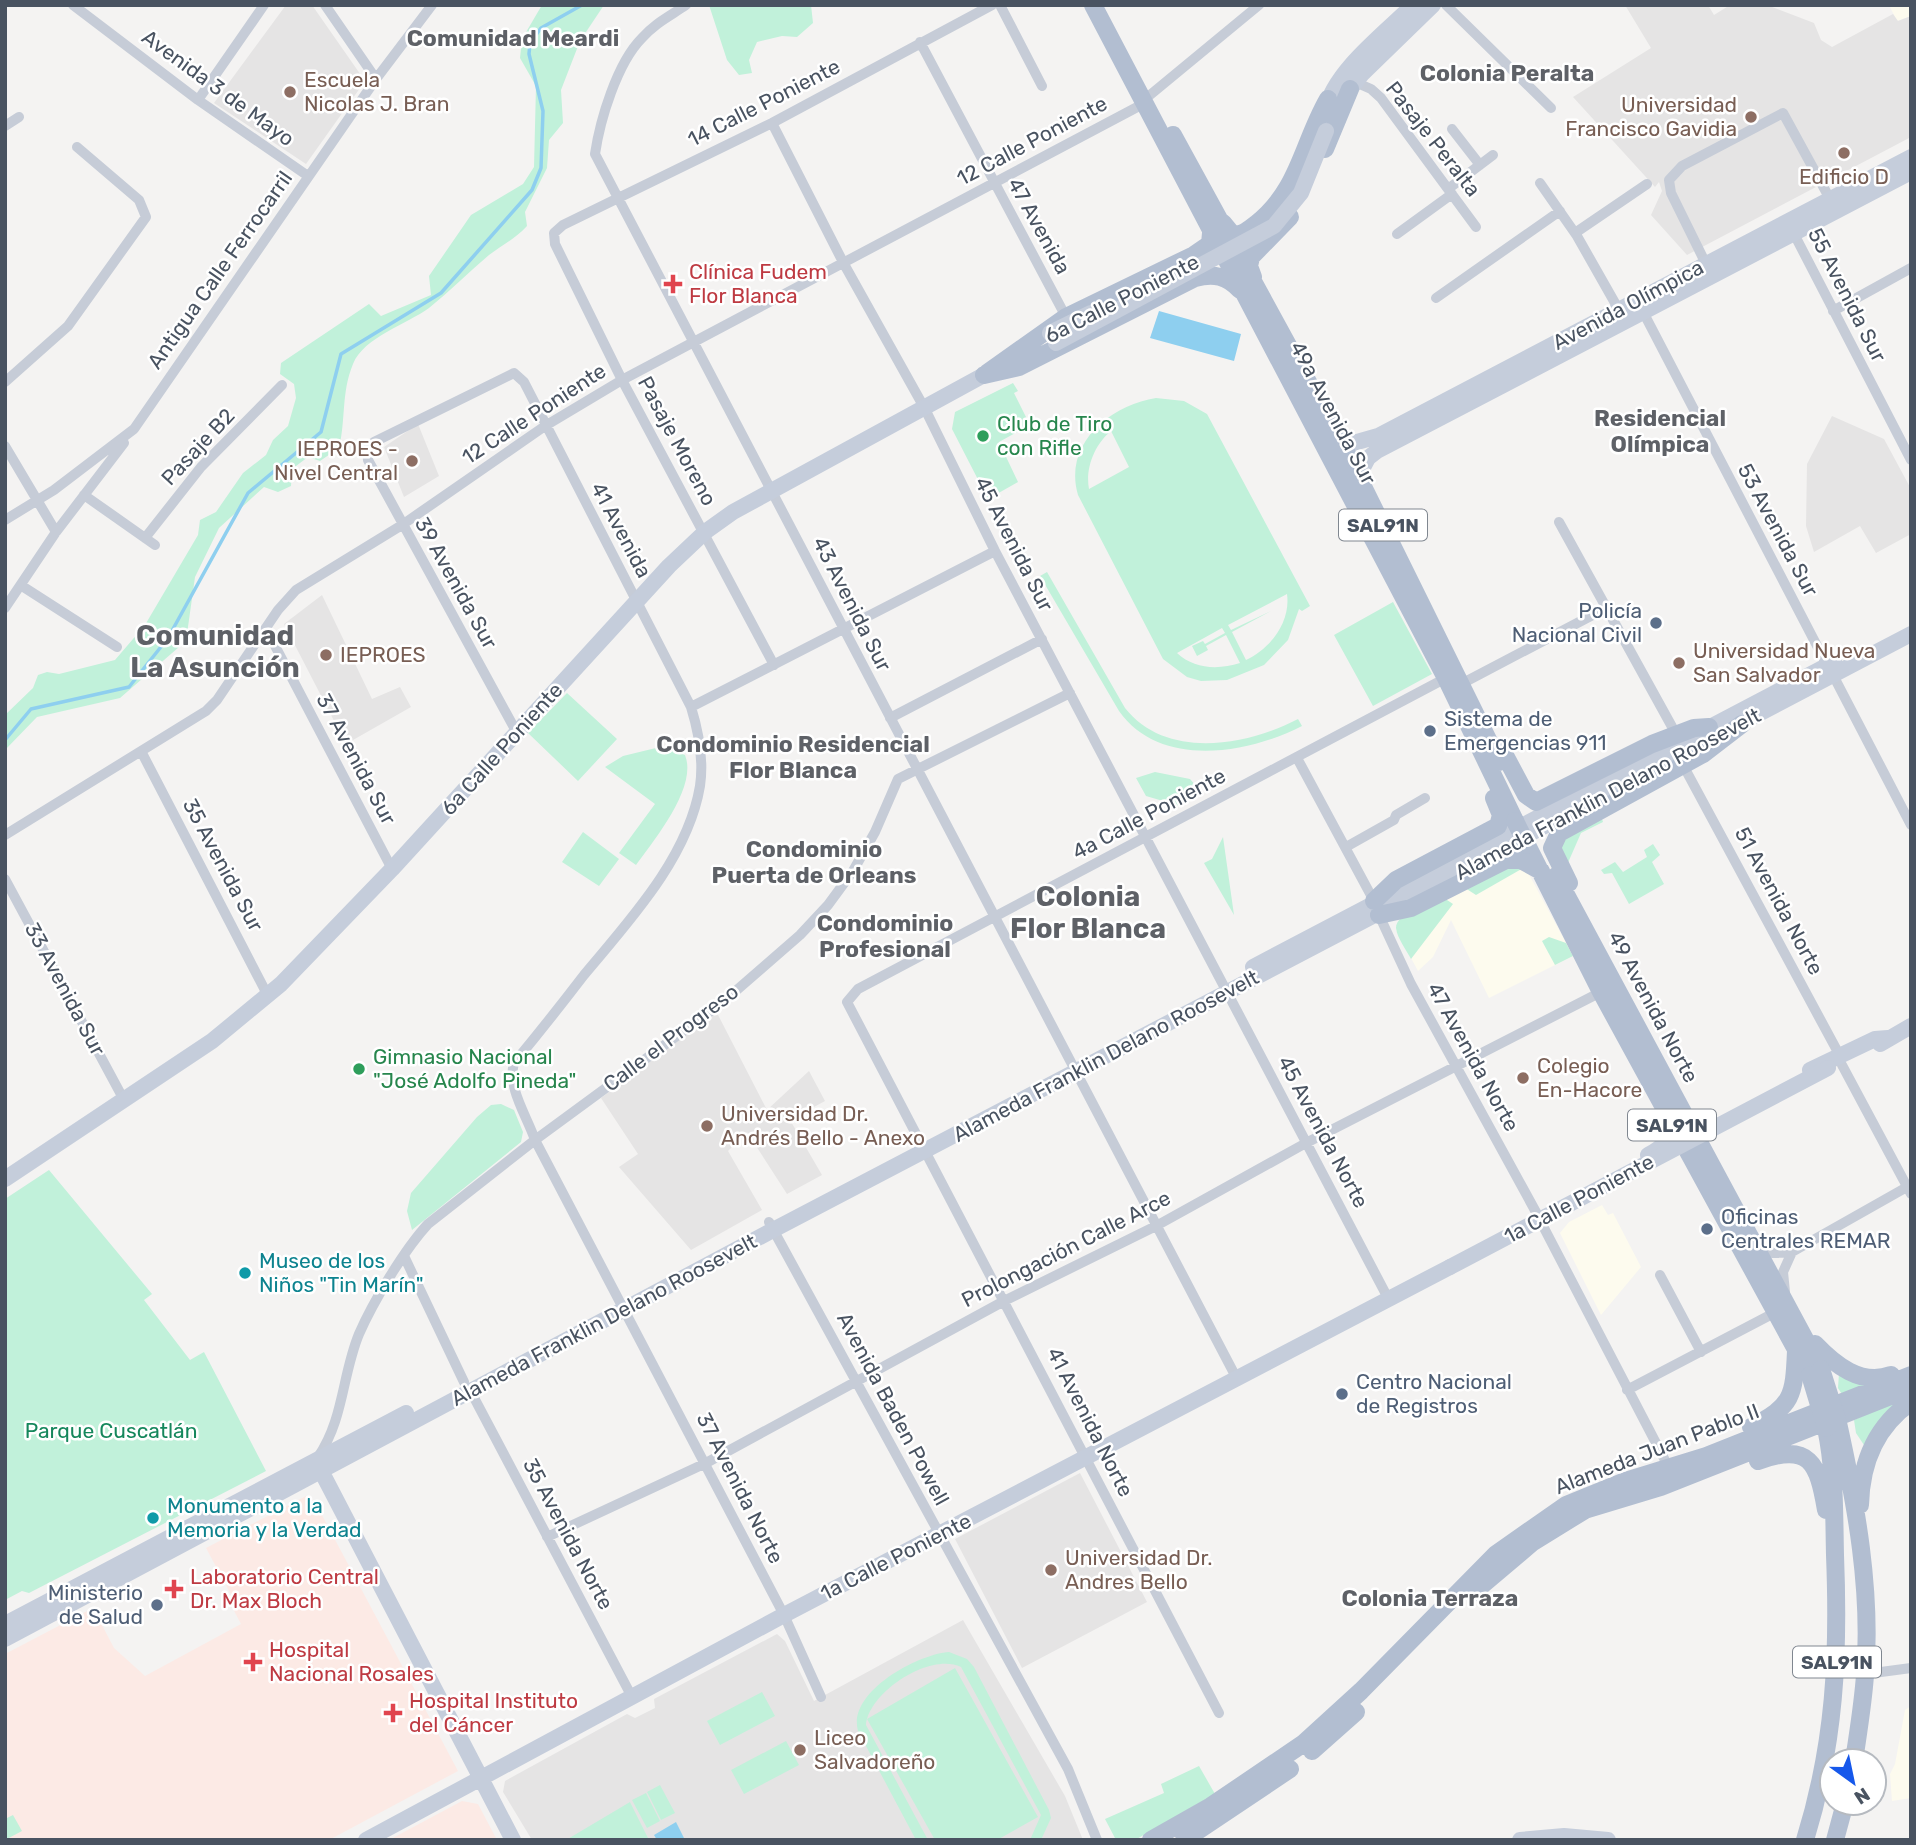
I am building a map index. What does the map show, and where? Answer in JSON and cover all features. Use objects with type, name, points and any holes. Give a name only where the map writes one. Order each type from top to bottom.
[{"type":"main road","name":"49a Avenida Sur","points":[[1093,5],[1252,293],[1343,446],[1532,842]]},
{"type":"main road","name":"49a Avenida Sur","points":[[1104,5],[1147,99]]},
{"type":"main road","points":[[1252,293],[1249,266],[1251,257],[1285,224],[1305,193],[1352,85]]},
{"type":"main road","points":[[984,375],[1011,353],[1066,317],[1194,255],[1210,244],[1214,225],[1232,234],[1242,234],[1251,228],[1278,205],[1289,189],[1328,99]]},
{"type":"main road","points":[[1251,228],[1247,235],[1248,243],[1258,249]]},
{"type":"main road","points":[[1194,255],[1207,258],[1211,266],[1209,274]]},
{"type":"main road","points":[[984,375],[1020,368],[1195,278],[1209,274],[1228,279],[1252,293]]},
{"type":"main road","name":"49a Avenida Sur","points":[[1252,293],[1455,681]]},
{"type":"main road","points":[[1574,910],[1574,893],[1552,848],[1557,835],[1703,754],[1742,724]]},
{"type":"main road","points":[[1377,908],[1396,880],[1478,838],[1501,821],[1477,760],[1484,744],[1503,748],[1526,795],[1536,802],[1676,734],[1694,728],[1709,727]]},
{"type":"main road","name":"49 Avenida Norte","points":[[1532,842],[1574,910],[1701,1163],[1783,1311],[1801,1328],[1832,1425],[1842,1483]]},
{"type":"main road","name":"49 Avenida Norte","points":[[1532,842],[1541,872],[1601,992],[1671,1106]]},
{"type":"main road","points":[[1377,908],[1411,908],[1506,860],[1521,860],[1541,872]]},
{"type":"main road","name":"49 Avenida Norte","points":[[1701,1163],[1752,1242],[1796,1347],[1815,1372]]},
{"type":"main road","points":[[1801,1328],[1828,1358],[1857,1376],[1884,1378],[1911,1368]]},
{"type":"main road","points":[[1678,1465],[1784,1408],[1794,1385],[1796,1347]]},
{"type":"main road","name":"Alameda Juan Pablo II","points":[[1151,1840],[1212,1806],[1304,1743],[1361,1691],[1496,1555],[1531,1527],[1587,1496],[1678,1465],[1911,1375]]},
{"type":"main road","name":"Alameda Juan Pablo II","points":[[1184,1840],[1250,1797],[1332,1734],[1480,1586],[1533,1542],[1585,1510],[1661,1487],[1911,1388]]},
{"type":"main road","points":[[1860,1540],[1861,1488],[1872,1446],[1893,1414],[1911,1402]]},
{"type":"main road","points":[[1661,1487],[1689,1486],[1777,1454],[1797,1454],[1814,1464],[1820,1476],[1835,1553]]},
{"type":"main road","name":"SAL91N","points":[[1842,1483],[1860,1540],[1866,1605],[1866,1674],[1856,1747]]},
{"type":"main road","name":"SAL91N","points":[[1805,1840],[1821,1791],[1834,1707],[1838,1610],[1835,1553],[1842,1483]]},
{"type":"main road","points":[[1835,1840],[1841,1817]]},
{"type":"street","name":"Avenida 3 de Mayo","points":[[73,5],[198,100],[308,176]]},
{"type":"street","points":[[198,100],[264,5]]},
{"type":"street","points":[[325,5],[376,79]]},
{"type":"street","name":"Antigua Calle Ferrocarril","points":[[5,520],[37,501],[134,429],[376,79],[432,5]]},
{"type":"street","name":"43 Avenida Sur","points":[[686,5],[663,18],[640,40],[622,69],[599,126],[595,154],[692,344],[772,490],[1237,1379]]},
{"type":"street","name":"14 Calle Poniente","points":[[554,233],[563,225],[772,123],[992,5]]},
{"type":"street","points":[[1000,5],[1042,86]]},
{"type":"street","name":"12 Calle Poniente","points":[[5,835],[142,753],[206,711],[217,700],[262,633],[296,590],[402,525],[545,426],[622,380],[844,264],[1147,99],[1259,5]]},
{"type":"street","points":[[1323,130],[1328,99],[1365,52],[1413,5]]},
{"type":"street","points":[[1323,130],[1352,85],[1433,5]]},
{"type":"street","points":[[1446,5],[1550,108]]},
{"type":"street","name":"47 Avenida","points":[[920,42],[1066,317]]},
{"type":"street","name":"Pasaje Peralta","points":[[1352,85],[1371,89],[1381,98],[1476,227]]},
{"type":"street","points":[[1706,264],[1671,193],[1668,180],[1682,166],[1783,113],[1830,199]]},
{"type":"street","points":[[5,125],[19,117]]},
{"type":"street","name":"45 Avenida Sur","points":[[772,123],[844,264],[925,409],[995,551],[1225,987]]},
{"type":"street","points":[[1452,129],[1480,165]]},
{"type":"street","name":"6a Calle Poniente","points":[[5,1179],[212,1041],[268,996],[392,869],[637,600],[705,532],[772,490],[1021,355],[1264,233],[1288,213],[1310,175],[1323,130]]},
{"type":"street","points":[[5,382],[68,326],[146,217],[139,200],[77,147]]},
{"type":"street","points":[[1397,234],[1493,155]]},
{"type":"street","name":"Avenida Olímpica","points":[[1359,477],[1368,458],[1377,451],[1790,228],[1830,199],[1911,157]]},
{"type":"street","name":"Avenida Olímpica","points":[[1343,446],[1372,440],[1619,310],[1640,307],[1706,264],[1911,172]]},
{"type":"street","points":[[1540,183],[1575,233],[1619,310]]},
{"type":"street","points":[[1575,233],[1647,184]]},
{"type":"street","points":[[1436,298],[1560,211]]},
{"type":"street","name":"55 Avenida Sur","points":[[1790,228],[1911,460]]},
{"type":"street","name":"Pasaje Moreno","points":[[554,233],[555,244],[622,380],[774,665]]},
{"type":"street","points":[[1833,311],[1911,268]]},
{"type":"street","name":"53 Avenida Sur","points":[[1640,307],[1911,825]]},
{"type":"street","name":"41 Avenida","points":[[367,449],[374,442],[514,373],[524,382],[637,600],[691,707],[700,734],[701,776],[688,825],[670,862],[611,943],[514,1063],[512,1072],[515,1090],[536,1140]]},
{"type":"street","name":"Pasaje B2","points":[[145,538],[201,467],[282,385]]},
{"type":"street","points":[[5,608],[56,532],[134,429]]},
{"type":"street","points":[[5,446],[56,532]]},
{"type":"street","name":"39 Avenida Sur","points":[[367,449],[368,460],[402,525],[517,733]]},
{"type":"street","points":[[84,495],[155,545]]},
{"type":"street","points":[[1559,522],[1604,608],[1676,734]]},
{"type":"street","points":[[691,707],[995,551]]},
{"type":"street","points":[[22,586],[117,647]]},
{"type":"street","name":"4a Calle Poniente","points":[[851,1014],[847,1002],[853,992],[1297,758],[1604,608]]},
{"type":"street","name":"Alameda Franklin Delano Roosevelt","points":[[5,1639],[467,1386],[1377,908],[1742,724],[1911,622]]},
{"type":"street","name":"37 Avenida Sur","points":[[262,633],[273,642],[392,869]]},
{"type":"street","name":"Alameda Franklin Delano Roosevelt","points":[[1377,908],[1709,727],[1911,634]]},
{"type":"street","points":[[890,718],[1041,639]]},
{"type":"street","points":[[919,771],[1070,693]]},
{"type":"street","name":"35 Avenida Sur","points":[[142,753],[268,996]]},
{"type":"street","name":"47 Avenida Norte","points":[[1297,758],[1346,847],[1455,1065],[1540,1220],[1627,1390],[1678,1465]]},
{"type":"street","name":"51 Avenida Norte","points":[[1684,765],[1837,1063],[1909,1190]]},
{"type":"street","name":"Calle el Progreso","points":[[319,1466],[332,1436],[358,1335],[404,1256],[428,1224],[536,1140],[723,1002],[800,935],[828,905],[853,870],[898,779],[919,771]]},
{"type":"street","points":[[1346,847],[1394,820],[1396,815],[1425,798]]},
{"type":"street","name":"33 Avenida Sur","points":[[5,879],[124,1100]]},
{"type":"street","name":"45 Avenida Norte","points":[[1225,987],[1389,1300]]},
{"type":"street","name":"Prolongación Calle Arce","points":[[547,1537],[706,1463],[1006,1300],[1156,1226],[1455,1065],[1601,992]]},
{"type":"street","name":"41 Avenida Norte","points":[[851,1014],[1006,1300],[1219,1713]]},
{"type":"street","name":"1a Calle Poniente","points":[[366,1840],[783,1615],[1087,1459],[1428,1277],[1450,1268],[1911,1026]]},
{"type":"street","name":"1a Calle Poniente","points":[[1707,1132],[1831,1074],[1837,1063]]},
{"type":"street","points":[[1671,1106],[1707,1132],[1701,1163]]},
{"type":"street","name":"1a Calle Poniente","points":[[1668,1152],[1671,1106]]},
{"type":"street","points":[[536,1140],[621,1305]]},
{"type":"street","name":"1a Calle Poniente","points":[[1428,1277],[1453,1273],[1540,1220],[1668,1152],[1701,1163]]},
{"type":"street","points":[[1752,1242],[1773,1253],[1791,1252],[1909,1190]]},
{"type":"street","name":"Avenida Baden Powell","points":[[771,1226],[1068,1769],[1097,1840]]},
{"type":"street","points":[[1627,1390],[1783,1311],[1783,1272],[1791,1252]]},
{"type":"street","points":[[404,1256],[467,1386]]},
{"type":"street","points":[[1660,1275],[1701,1352]]},
{"type":"street","name":"37 Avenida Norte","points":[[621,1305],[706,1463],[821,1697]]},
{"type":"street","name":"35 Avenida Norte","points":[[467,1386],[632,1697]]},
{"type":"street","points":[[319,1466],[513,1840]]},
{"type":"street","name":"Alameda Franklin Delano Roosevelt","points":[[5,1624],[319,1466]]},
{"type":"street","points":[[1866,1674],[1911,1668]]},
{"type":"street","points":[[1520,1840],[1564,1836],[1608,1840]]},
{"type":"shaded area","name":"Escuela Nicolas J. Bran","points":[[286,5],[312,5],[365,81],[306,164],[214,103]]},
{"type":"shaded area","name":"Universidad Francisco Gavidia","points":[[1625,5],[1708,5],[1714,15],[1730,5],[1767,5],[1814,23],[1821,40],[1832,47],[1893,14],[1898,21],[1911,16],[1911,137],[1687,255],[1651,215],[1662,191],[1659,182],[1655,187],[1573,97],[1651,48]]},
{"type":"shaded area","points":[[1889,5],[1911,5],[1911,16],[1897,21]]},
{"type":"shaded area","points":[[1832,416],[1884,439],[1911,489],[1911,534],[1876,553],[1860,526],[1814,552],[1806,526],[1807,464]]},
{"type":"shaded area","name":"IEPROES - Nivel Central","points":[[418,424],[439,476],[404,497],[384,447]]},
{"type":"shaded area","name":"IEPROES","points":[[322,595],[372,699],[400,687],[411,707],[346,744],[284,624]]},
{"type":"shaded area","points":[[1525,867],[1573,956],[1489,998],[1451,920],[1433,957],[1418,971],[1396,930],[1400,920],[1409,912]]},
{"type":"shaded area","name":"Universidad Dr. Andrés Bello - Anexo","points":[[716,1011],[767,1110],[809,1071],[825,1101],[790,1120],[822,1175],[787,1194],[747,1132],[728,1151],[762,1210],[691,1250],[619,1167],[638,1154],[601,1098]]},
{"type":"shaded area","points":[[1602,1205],[1608,1215],[1613,1213],[1641,1267],[1601,1315],[1560,1233],[1569,1222]]},
{"type":"shaded area","name":"Universidad Dr. Andres Bello","points":[[1080,1473],[1147,1602],[1022,1668],[955,1539]]},
{"type":"shaded area","name":"Hospital Nacional Rosales","points":[[306,1496],[315,1502],[458,1771],[329,1840],[5,1840],[5,1654],[93,1608],[114,1648],[145,1676],[241,1624],[231,1605],[235,1602],[206,1548]]},
{"type":"shaded area","name":"Liceo Salvadoreño","points":[[963,1620],[1065,1796],[1083,1840],[532,1840],[503,1792],[505,1781],[627,1714],[635,1718],[655,1708],[654,1699],[777,1634],[785,1641],[814,1701]]},
{"type":"shaded area","points":[[1911,1706],[1911,1798],[1892,1801],[1890,1774],[1895,1764],[1905,1710]]},
{"type":"shaded area","points":[[462,1801],[478,1804],[497,1840],[389,1840]]},
{"type":"green space","points":[[542,5],[604,5],[580,41],[561,90],[563,123],[549,140],[547,168],[525,212],[527,226],[489,255],[429,308],[376,339],[359,354],[349,375],[339,448],[320,461],[308,457],[292,469],[291,486],[278,492],[264,487],[219,528],[195,577],[186,641],[120,698],[37,717],[5,750],[5,715],[33,688],[38,675],[47,672],[59,674],[115,660],[145,625],[198,535],[200,520],[216,512],[243,473],[266,455],[273,440],[288,426],[296,398],[294,384],[280,374],[281,363],[369,304],[381,316],[431,295],[429,276],[471,215],[523,184],[534,167],[536,86],[520,58],[522,39]]},
{"type":"green space","points":[[709,5],[811,5],[813,23],[797,37],[782,36],[757,42],[749,60],[752,73],[739,75],[727,60]]},
{"type":"green space","name":"Club de Tiro con Rifle","points":[[1013,383],[1018,391],[1014,393],[1030,425],[999,442],[1018,482],[988,499],[952,429],[955,412]]},
{"type":"green space","points":[[1156,398],[1184,401],[1207,414],[1310,606],[1302,611],[1299,609],[1288,640],[1264,665],[1227,680],[1201,681],[1187,677],[1163,659],[1078,495],[1075,476],[1077,459],[1084,444],[1107,418],[1139,402]],"holes":[[[1111,431],[1129,467],[1089,489],[1092,457]],[[1287,594],[1286,615],[1277,633],[1263,649],[1246,660],[1232,632],[1271,611],[1231,630],[1228,625]],[[1222,628],[1225,633],[1205,644],[1203,641],[1192,646],[1197,656],[1208,650],[1206,646],[1226,635],[1240,663],[1207,667],[1191,662],[1177,653]]]},
{"type":"green space","points":[[1047,572],[1125,708],[1142,725],[1162,735],[1207,743],[1255,736],[1298,719],[1302,726],[1256,744],[1231,749],[1180,749],[1157,742],[1136,729],[1119,711],[1040,576]]},
{"type":"green space","points":[[1393,602],[1432,674],[1373,706],[1334,635]]},
{"type":"green space","points":[[567,693],[617,739],[578,781],[528,733]]},
{"type":"green space","points":[[660,747],[685,755],[685,782],[672,813],[636,865],[619,853],[655,804],[605,767],[623,756]]},
{"type":"green space","points":[[1155,772],[1190,779],[1203,794],[1180,806],[1146,796],[1136,778]]},
{"type":"green space","points":[[1601,816],[1603,822],[1581,833],[1567,865],[1560,842]]},
{"type":"green space","points":[[583,832],[619,859],[599,886],[562,862]]},
{"type":"green space","points":[[1223,837],[1234,915],[1204,863],[1212,859]]},
{"type":"green space","points":[[1653,844],[1660,855],[1652,862],[1664,884],[1629,904],[1612,873],[1604,874],[1601,870],[1615,862],[1623,872],[1647,857],[1644,850]]},
{"type":"green space","points":[[1508,863],[1525,867],[1476,895],[1462,886]]},
{"type":"green space","points":[[1441,896],[1453,904],[1411,959],[1398,936],[1397,923],[1407,913]]},
{"type":"green space","points":[[1549,937],[1566,943],[1573,956],[1555,965],[1542,941]]},
{"type":"green space","points":[[501,1104],[514,1110],[523,1132],[521,1142],[412,1230],[407,1211],[411,1193],[477,1117],[491,1105]]},
{"type":"green space","name":"Parque Cuscatlán","points":[[49,1170],[152,1294],[144,1300],[190,1360],[204,1352],[266,1471],[29,1593],[22,1591],[5,1600],[5,1199]]},
{"type":"green space","points":[[1839,1373],[1874,1386],[1843,1396],[1838,1388]]},
{"type":"green space","points":[[1908,1396],[1886,1412],[1864,1445],[1856,1433],[1854,1420]]},
{"type":"green space","points":[[949,1652],[967,1659],[974,1667],[1049,1810],[1051,1818],[1041,1840],[1030,1840],[1041,1815],[961,1667],[934,1665],[903,1678],[878,1700],[866,1725],[928,1840],[916,1840],[858,1731],[857,1716],[863,1702],[874,1689],[920,1660]]},
{"type":"green space","points":[[955,1668],[1038,1817],[997,1840],[935,1840],[867,1719]]},
{"type":"green space","points":[[762,1692],[775,1716],[720,1745],[707,1721]]},
{"type":"green space","points":[[786,1741],[799,1765],[744,1794],[731,1770]]},
{"type":"green space","points":[[1199,1766],[1215,1794],[1135,1840],[1116,1840],[1105,1819],[1164,1793],[1161,1784]]},
{"type":"green space","points":[[660,1785],[675,1813],[661,1820],[647,1792]]},
{"type":"green space","points":[[646,1793],[660,1821],[647,1828],[632,1800]]},
{"type":"green space","points":[[630,1802],[649,1840],[566,1840]]},
{"type":"green space","points":[[13,1815],[22,1831],[5,1840],[5,1819]]},
{"type":"water","points":[[1159,311],[1241,334],[1234,361],[1150,338]]},
{"type":"water","points":[[676,1822],[685,1840],[657,1840],[654,1835]]},
{"type":"waterway","points":[[5,740],[31,709],[129,687],[168,638],[248,493],[321,432],[341,354],[441,293],[532,190],[541,168],[543,111],[529,54],[530,43],[541,28],[582,5]]},
{"type":"place","name":"Escuela Nicolas J. Bran","points":[[290,92]]},
{"type":"place","name":"Universidad Francisco Gavidia","points":[[1751,117]]},
{"type":"place","name":"Edificio D","points":[[1844,153]]},
{"type":"place","name":"Clínica Fudem Flor Blanca","points":[[673,284]]},
{"type":"place","name":"Club de Tiro con Rifle","points":[[983,436]]},
{"type":"place","name":"IEPROES - Nivel Central","points":[[412,461]]},
{"type":"place","name":"Policía Nacional Civil","points":[[1656,623]]},
{"type":"place","name":"IEPROES","points":[[326,655]]},
{"type":"place","name":"Universidad Nueva San Salvador","points":[[1679,663]]},
{"type":"place","name":"Sistema de Emergencias 911","points":[[1430,731]]},
{"type":"place","name":"Gimnasio Nacional \"José Adolfo Pineda\"","points":[[359,1069]]},
{"type":"place","name":"Colegio En-Hacore","points":[[1523,1078]]},
{"type":"place","name":"Universidad Dr. Andrés Bello - Anexo","points":[[707,1126]]},
{"type":"place","name":"Oficinas Centrales REMAR","points":[[1707,1229]]},
{"type":"place","name":"Museo de los Niños \"Tin Marín\"","points":[[245,1273]]},
{"type":"place","name":"Centro Nacional de Registros","points":[[1342,1394]]},
{"type":"place","name":"Monumento a la Memoria y la Verdad","points":[[153,1518]]},
{"type":"place","name":"Universidad Dr. Andres Bello","points":[[1051,1570]]},
{"type":"place","name":"Laboratorio Central Dr. Max Bloch","points":[[174,1589]]},
{"type":"place","name":"Ministerio de Salud","points":[[157,1605]]},
{"type":"place","name":"Hospital Nacional Rosales","points":[[253,1662]]},
{"type":"place","name":"Hospital Instituto del Cáncer","points":[[393,1713]]},
{"type":"place","name":"Liceo Salvadoreño","points":[[800,1750]]},
{"type":"district","name":"Comunidad Meardi","points":[[513,38]]},
{"type":"district","name":"Colonia Peralta","points":[[1507,73]]},
{"type":"district","name":"Residencial Olímpica","points":[[1660,431]]},
{"type":"district","name":"Comunidad La Asunción","points":[[215,651]]},
{"type":"district","name":"Condominio Residencial Flor Blanca","points":[[793,757]]},
{"type":"district","name":"Condominio Puerta de Orleans","points":[[814,862]]},
{"type":"district","name":"Colonia Flor Blanca","points":[[1088,912]]},
{"type":"district","name":"Condominio Profesional","points":[[885,936]]},
{"type":"district","name":"Colonia Terraza","points":[[1430,1598]]}]
